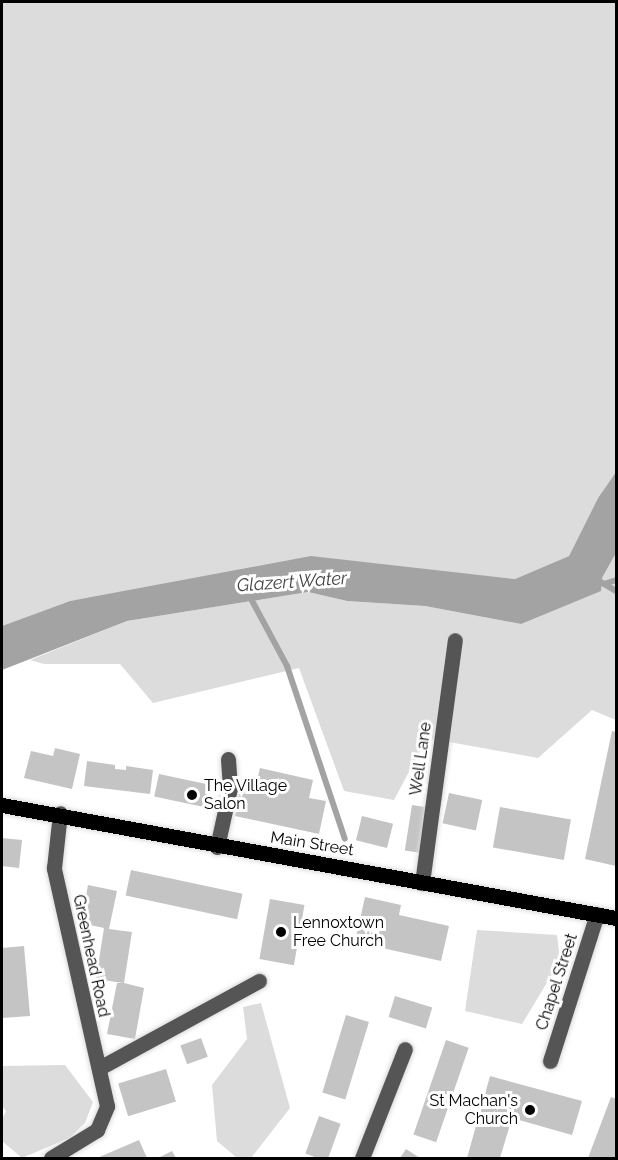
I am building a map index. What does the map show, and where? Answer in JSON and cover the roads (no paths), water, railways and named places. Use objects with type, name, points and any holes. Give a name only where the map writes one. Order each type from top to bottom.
[{"type":"main road","name":"Main Street","points":[[2,805],[60,813],[217,847],[616,918]]},
{"type":"street","name":"Well Lane","points":[[422,883],[455,640]]},
{"type":"street","points":[[217,847],[230,788],[228,759]]},
{"type":"street","name":"Greenhead Road","points":[[51,1158],[97,1130],[107,1106],[101,1067],[89,1030],[54,868],[60,813]]},
{"type":"street","name":"Chapel Street","points":[[550,1061],[597,914]]},
{"type":"street","points":[[101,1067],[259,981]]},
{"type":"street","points":[[362,1158],[405,1049]]},
{"type":"water","name":"Glazert Water","points":[[616,472],[616,553],[602,578],[601,591],[521,624],[425,606],[347,601],[308,592],[127,621],[2,670],[2,626],[70,601],[311,556],[515,579],[569,556],[598,498]]},
{"type":"waterway","points":[[596,579],[616,591]]},
{"type":"waterway","points":[[604,584],[616,580]]},
{"type":"waterway","name":"Glazert Water","points":[[249,595],[287,666],[345,839]]},
{"type":"place","name":"The Village Salon","points":[[192,795]]},
{"type":"place","name":"Lennoxtown Free Church","points":[[281,932]]},
{"type":"place","name":"St Machan's Church","points":[[530,1110]]}]
